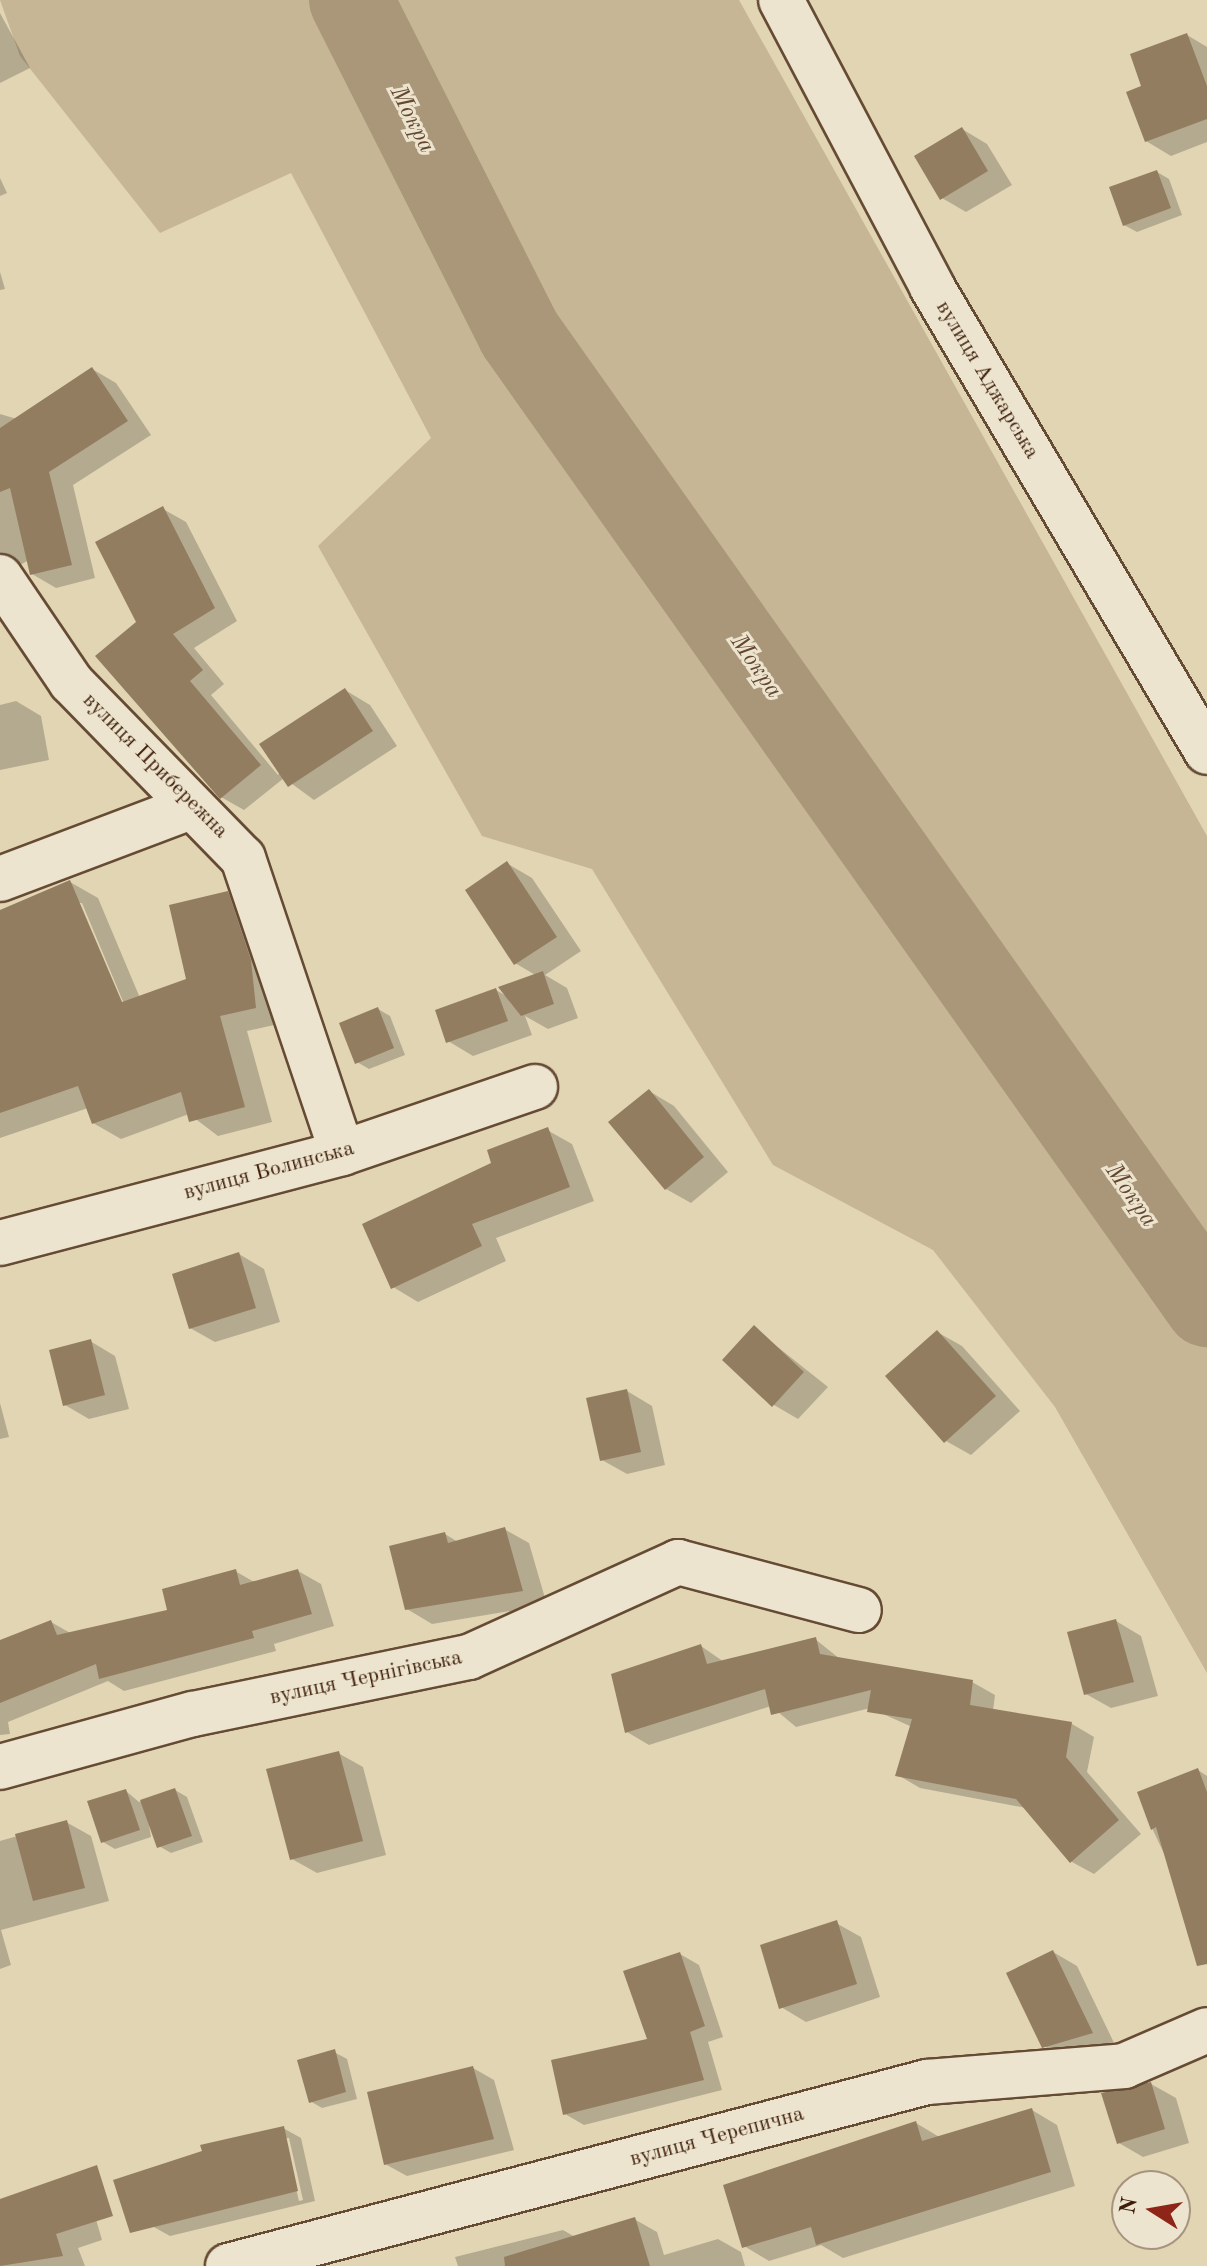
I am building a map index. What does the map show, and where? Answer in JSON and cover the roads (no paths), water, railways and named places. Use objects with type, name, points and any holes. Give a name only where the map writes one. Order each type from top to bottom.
[{"type":"street","name":"вулиця Аджарська","points":[[781,0],[932,287],[1207,752]]},
{"type":"street","name":"вулиця Прибережна","points":[[0,577],[71,682],[191,807],[215,822],[243,858],[342,1153]]},
{"type":"street","points":[[0,879],[191,807]]},
{"type":"street","name":"вулиця Волинська","points":[[0,1243],[342,1153],[535,1087]]},
{"type":"street","name":"вулиця Чернігівська","points":[[0,1767],[193,1714],[469,1657],[678,1562],[859,1610]]},
{"type":"street","name":"вулиця Черепична","points":[[228,2266],[927,2082],[1124,2066],[1207,2030]]},
{"type":"waterway","name":"Мокра","points":[[351,0],[519,333],[1207,1305]]}]
